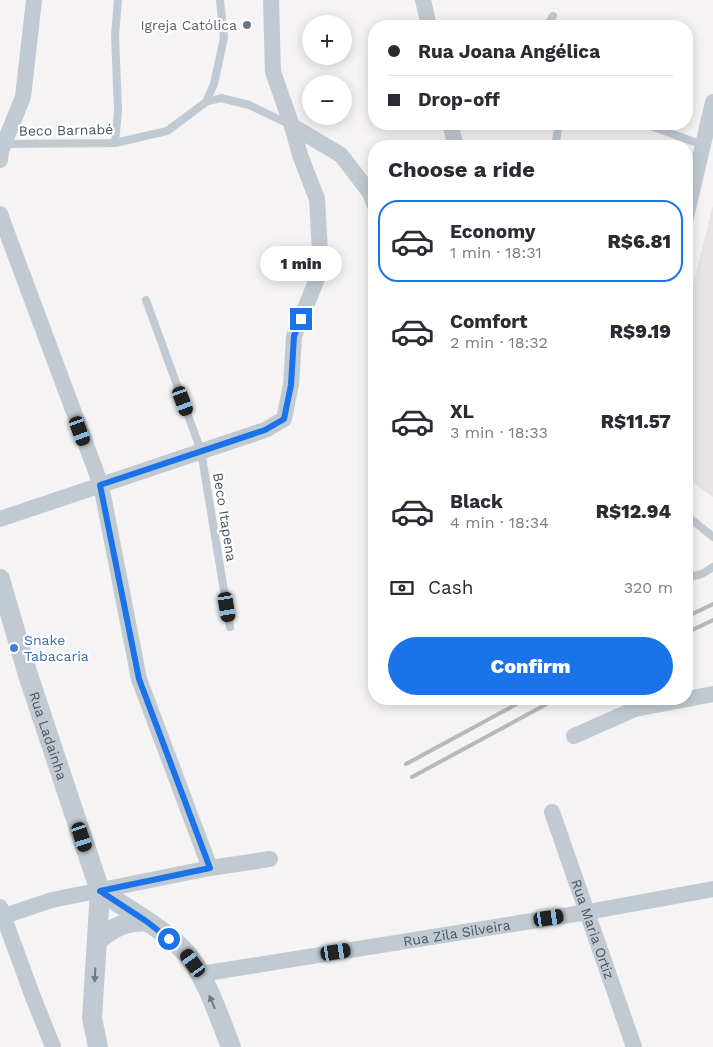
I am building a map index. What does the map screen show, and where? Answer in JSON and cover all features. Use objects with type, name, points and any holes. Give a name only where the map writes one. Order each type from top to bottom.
[{"type":"street","points":[[0,160],[2,144],[23,98],[34,0]]},
{"type":"street","points":[[0,520],[265,430],[284,419],[291,385],[294,336],[321,269],[317,199],[300,155],[273,72],[271,0]]},
{"type":"street","points":[[424,0],[428,20]]},
{"type":"street","points":[[693,187],[713,102]]},
{"type":"street","points":[[292,126],[341,154],[368,190]]},
{"type":"street","points":[[0,214],[100,485],[139,679],[210,868]]},
{"type":"street","name":"Rua Ladainha","points":[[0,579],[28,675],[100,891]]},
{"type":"street","points":[[693,698],[713,694]]},
{"type":"street","points":[[574,736],[635,709],[656,705]]},
{"type":"street","name":"Rua Maria Ortiz","points":[[552,812],[634,1047]]},
{"type":"street","points":[[53,1047],[2,912],[210,868],[270,859]]},
{"type":"street","name":"Rua Zila Silveira","points":[[200,974],[588,912],[713,890]]},
{"type":"street","points":[[100,891],[146,921],[186,953],[200,974],[231,1047]]},
{"type":"street","points":[[98,1047],[92,1018],[100,891]]},
{"type":"street","points":[[97,940],[116,927],[128,922],[146,921]]},
{"type":"lane","points":[[115,143],[118,110],[115,35],[118,0]]},
{"type":"lane","points":[[206,102],[214,84],[224,38],[220,0]]},
{"type":"lane","points":[[551,20],[553,16]]},
{"type":"lane","points":[[206,102],[221,98],[249,104],[292,126]]},
{"type":"lane","name":"Beco Barnabé","points":[[2,144],[115,143],[167,131],[206,102]]},
{"type":"lane","points":[[662,130],[689,140]]},
{"type":"lane","points":[[693,141],[703,145]]},
{"type":"lane","name":"Beco Itapena","points":[[146,300],[201,451],[230,627]]},
{"type":"lane","points":[[693,521],[713,537]]},
{"type":"lane","points":[[693,576],[702,574],[713,567]]},
{"type":"shaded area","points":[[713,205],[713,497],[693,483],[693,285]]},
{"type":"railway","points":[[693,614],[713,604]]},
{"type":"railway","points":[[693,630],[713,620]]},
{"type":"railway","points":[[406,764],[515,705]]},
{"type":"railway","points":[[412,777],[545,705]]},
{"type":"place","name":"Igreja Católica","points":[[247,25]]},
{"type":"place","name":"Snake Tabacaria","points":[[14,648]]},
{"type":"route","points":[[169,939],[146,921],[100,891],[210,868],[139,679],[100,485],[265,430],[284,419],[291,385],[294,336],[301,319]]}]
